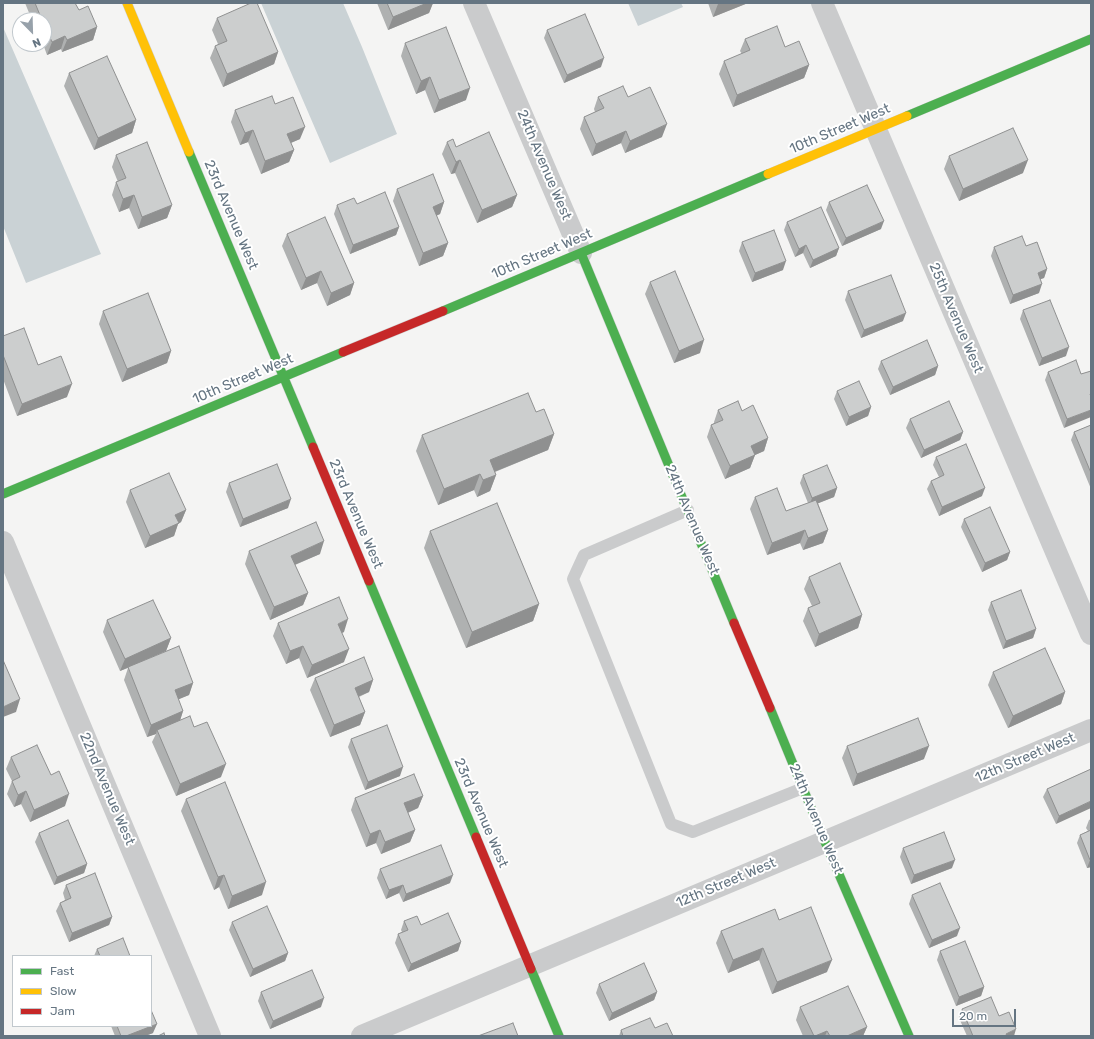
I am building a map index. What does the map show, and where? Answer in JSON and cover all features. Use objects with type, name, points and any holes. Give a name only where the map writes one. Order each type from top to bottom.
[{"type":"street","name":"23rd Avenue West","points":[[127,3],[559,1036]]},
{"type":"street","name":"24th Avenue West","points":[[474,3],[581,253],[825,842],[909,1036]]},
{"type":"street","name":"25th Avenue West","points":[[822,3],[1091,634]]},
{"type":"street","name":"10th Street West","points":[[3,494],[1091,39]]},
{"type":"street","name":"22nd Avenue West","points":[[3,542],[210,1036]]},
{"type":"street","name":"12th Street West","points":[[362,1036],[1091,730]]},
{"type":"lane","points":[[688,510],[584,555],[573,579],[672,824],[693,832],[803,788]]},
{"type":"shaded area","points":[[261,3],[343,3],[397,134],[330,163]]},
{"type":"shaded area","points":[[628,3],[681,3],[683,7],[638,26]]},
{"type":"shaded area","points":[[3,27],[12,48],[12,52],[14,52],[101,254],[26,283],[3,226]]},
{"type":"building","points":[[35,3],[75,3],[79,10],[88,6],[97,27],[67,40],[65,36],[52,42],[52,12],[39,12]]},
{"type":"building","points":[[251,3],[257,3],[278,52],[227,74],[215,46],[227,41],[217,18]]},
{"type":"building","points":[[387,3],[427,3],[393,17]]},
{"type":"building","points":[[585,14],[604,58],[567,75],[547,30]]},
{"type":"building","points":[[777,26],[785,47],[799,41],[809,65],[737,95],[724,61],[750,50],[745,39]]},
{"type":"building","points":[[446,27],[470,88],[439,100],[430,77],[421,81],[405,43]]},
{"type":"building","points":[[107,56],[136,120],[98,138],[69,73]]},
{"type":"building","points":[[623,86],[628,97],[650,87],[667,124],[630,141],[626,131],[596,144],[584,117],[604,108],[598,97]]},
{"type":"building","points":[[272,96],[275,104],[293,97],[305,127],[287,134],[294,150],[265,161],[253,130],[245,133],[235,110]]},
{"type":"building","points":[[1013,128],[1028,160],[963,189],[949,156]]},
{"type":"building","points":[[489,132],[517,195],[482,210],[460,160],[456,162],[447,142],[453,139],[456,147]]},
{"type":"building","points":[[147,142],[172,205],[142,217],[134,195],[123,199],[116,182],[126,178],[116,155]]},
{"type":"building","points":[[433,174],[444,202],[433,207],[448,243],[423,253],[397,189]]},
{"type":"building","points":[[867,185],[884,221],[846,238],[829,202]]},
{"type":"building","points":[[385,192],[399,227],[353,245],[337,205],[354,198],[357,204]]},
{"type":"building","points":[[821,207],[839,248],[813,260],[806,245],[799,249],[787,222]]},
{"type":"building","points":[[325,217],[354,283],[331,293],[321,271],[306,278],[287,234]]},
{"type":"building","points":[[774,230],[786,261],[755,273],[742,242]]},
{"type":"building","points":[[1022,236],[1026,246],[1037,242],[1047,269],[1038,273],[1042,284],[1013,295],[994,247]]},
{"type":"building","points":[[675,271],[704,340],[679,351],[650,282]]},
{"type":"building","points":[[891,275],[906,313],[864,330],[848,291]]},
{"type":"building","points":[[148,293],[171,351],[127,369],[103,311]]},
{"type":"building","points":[[1050,300],[1069,347],[1042,358],[1023,310]]},
{"type":"building","points":[[24,328],[38,365],[61,356],[72,384],[22,404],[3,355],[3,336]]},
{"type":"building","points":[[927,340],[938,366],[893,387],[881,361]]},
{"type":"building","points":[[1076,360],[1081,374],[1091,371],[1091,410],[1067,419],[1048,372]]},
{"type":"building","points":[[859,381],[871,407],[849,417],[837,391]]},
{"type":"building","points":[[528,393],[536,412],[544,409],[554,434],[490,460],[496,475],[483,480],[480,474],[444,489],[422,435]]},
{"type":"building","points":[[738,401],[742,411],[753,405],[768,438],[751,446],[755,455],[730,466],[711,425],[723,420],[718,410]]},
{"type":"building","points":[[949,401],[963,432],[924,450],[910,419]]},
{"type":"building","points":[[1091,425],[1091,473],[1074,432]]},
{"type":"building","points":[[966,444],[985,488],[942,507],[931,481],[944,475],[936,457]]},
{"type":"building","points":[[277,464],[291,499],[243,519],[229,483]]},
{"type":"building","points":[[827,465],[837,488],[812,498],[803,475]]},
{"type":"building","points":[[169,473],[186,510],[175,515],[179,523],[150,536],[130,490]]},
{"type":"building","points":[[777,488],[786,511],[816,500],[828,530],[808,538],[805,530],[772,543],[755,497]]},
{"type":"building","points":[[497,503],[539,604],[472,632],[430,531]]},
{"type":"building","points":[[990,507],[1010,552],[985,563],[964,519]]},
{"type":"building","points":[[316,522],[324,541],[291,556],[308,593],[274,607],[249,551]]},
{"type":"building","points":[[840,563],[862,615],[819,634],[808,608],[820,603],[809,577]]},
{"type":"building","points":[[1021,590],[1036,629],[1006,641],[991,602]]},
{"type":"building","points":[[339,597],[348,619],[338,624],[349,649],[312,665],[303,646],[290,651],[278,623]]},
{"type":"building","points":[[153,600],[171,638],[125,659],[107,620]]},
{"type":"building","points":[[179,646],[193,683],[175,690],[183,711],[151,725],[128,667]]},
{"type":"building","points":[[1045,648],[1065,692],[1013,716],[993,672]]},
{"type":"building","points":[[364,657],[373,680],[355,688],[365,712],[334,725],[315,678]]},
{"type":"building","points":[[3,660],[20,699],[3,707]]},
{"type":"building","points":[[190,716],[194,727],[207,722],[226,764],[180,784],[157,730]]},
{"type":"building","points":[[918,718],[929,746],[857,774],[847,746]]},
{"type":"building","points":[[387,725],[403,767],[368,782],[351,739]]},
{"type":"building","points":[[37,745],[51,775],[59,771],[69,794],[34,810],[26,791],[18,795],[12,781],[20,777],[11,757]]},
{"type":"building","points":[[1091,769],[1091,801],[1059,816],[1047,789]]},
{"type":"building","points":[[414,774],[423,796],[404,803],[415,830],[385,842],[380,830],[370,834],[355,798]]},
{"type":"building","points":[[225,782],[266,882],[232,896],[224,875],[218,877],[186,799]]},
{"type":"building","points":[[68,820],[87,864],[57,877],[39,833]]},
{"type":"building","points":[[1091,830],[1091,860],[1090,860],[1080,835]]},
{"type":"building","points":[[944,832],[955,860],[914,875],[903,848]]},
{"type":"building","points":[[441,845],[453,875],[406,894],[403,885],[389,890],[380,869]]},
{"type":"building","points":[[95,873],[112,917],[72,933],[60,903],[71,898],[66,885]]},
{"type":"building","points":[[940,883],[960,928],[932,940],[912,895]]},
{"type":"building","points":[[267,906],[288,953],[253,969],[232,922]]},
{"type":"building","points":[[811,907],[832,960],[777,982],[763,948],[733,960],[721,931],[775,909],[779,920]]},
{"type":"building","points":[[448,913],[461,942],[411,964],[398,934],[408,930],[404,921],[417,916],[421,925]]},
{"type":"building","points":[[123,938],[130,955],[100,955],[97,949]]},
{"type":"building","points":[[965,941],[984,987],[959,997],[940,951]]},
{"type":"building","points":[[644,963],[657,992],[612,1013],[599,984]]},
{"type":"building","points":[[312,970],[324,998],[273,1021],[261,992]]},
{"type":"building","points":[[848,986],[867,1027],[847,1036],[830,1036],[827,1031],[814,1036],[800,1007]]},
{"type":"building","points":[[991,997],[999,1016],[1009,1012],[1016,1029],[1006,1034],[1007,1036],[973,1036],[962,1009]]},
{"type":"building","points":[[152,1012],[157,1024],[152,1026]]},
{"type":"building","points":[[650,1018],[655,1028],[667,1023],[673,1036],[623,1036],[621,1030]]},
{"type":"building","points":[[513,1023],[518,1036],[478,1036]]},
{"type":"building","points":[[117,1027],[149,1027],[126,1036],[121,1036]]},
{"type":"building","points":[[164,1033],[165,1036],[158,1036]]},
{"type":"traffic: fast","points":[[907,116],[1091,39]]},
{"type":"traffic: fast","points":[[189,152],[313,447]]},
{"type":"traffic: fast","points":[[443,311],[768,174]]},
{"type":"traffic: fast","points":[[581,253],[734,623]]},
{"type":"traffic: fast","points":[[3,494],[343,352]]},
{"type":"traffic: fast","points":[[369,581],[476,837]]},
{"type":"traffic: fast","points":[[770,708],[825,842],[909,1036]]},
{"type":"traffic: fast","points":[[531,969],[559,1036]]},
{"type":"traffic: slow","points":[[127,3],[189,152]]},
{"type":"traffic: slow","points":[[768,174],[907,116]]},
{"type":"traffic: jam","points":[[343,352],[443,311]]},
{"type":"traffic: jam","points":[[313,447],[369,581]]},
{"type":"traffic: jam","points":[[734,623],[770,708]]},
{"type":"traffic: jam","points":[[476,837],[531,969]]}]
